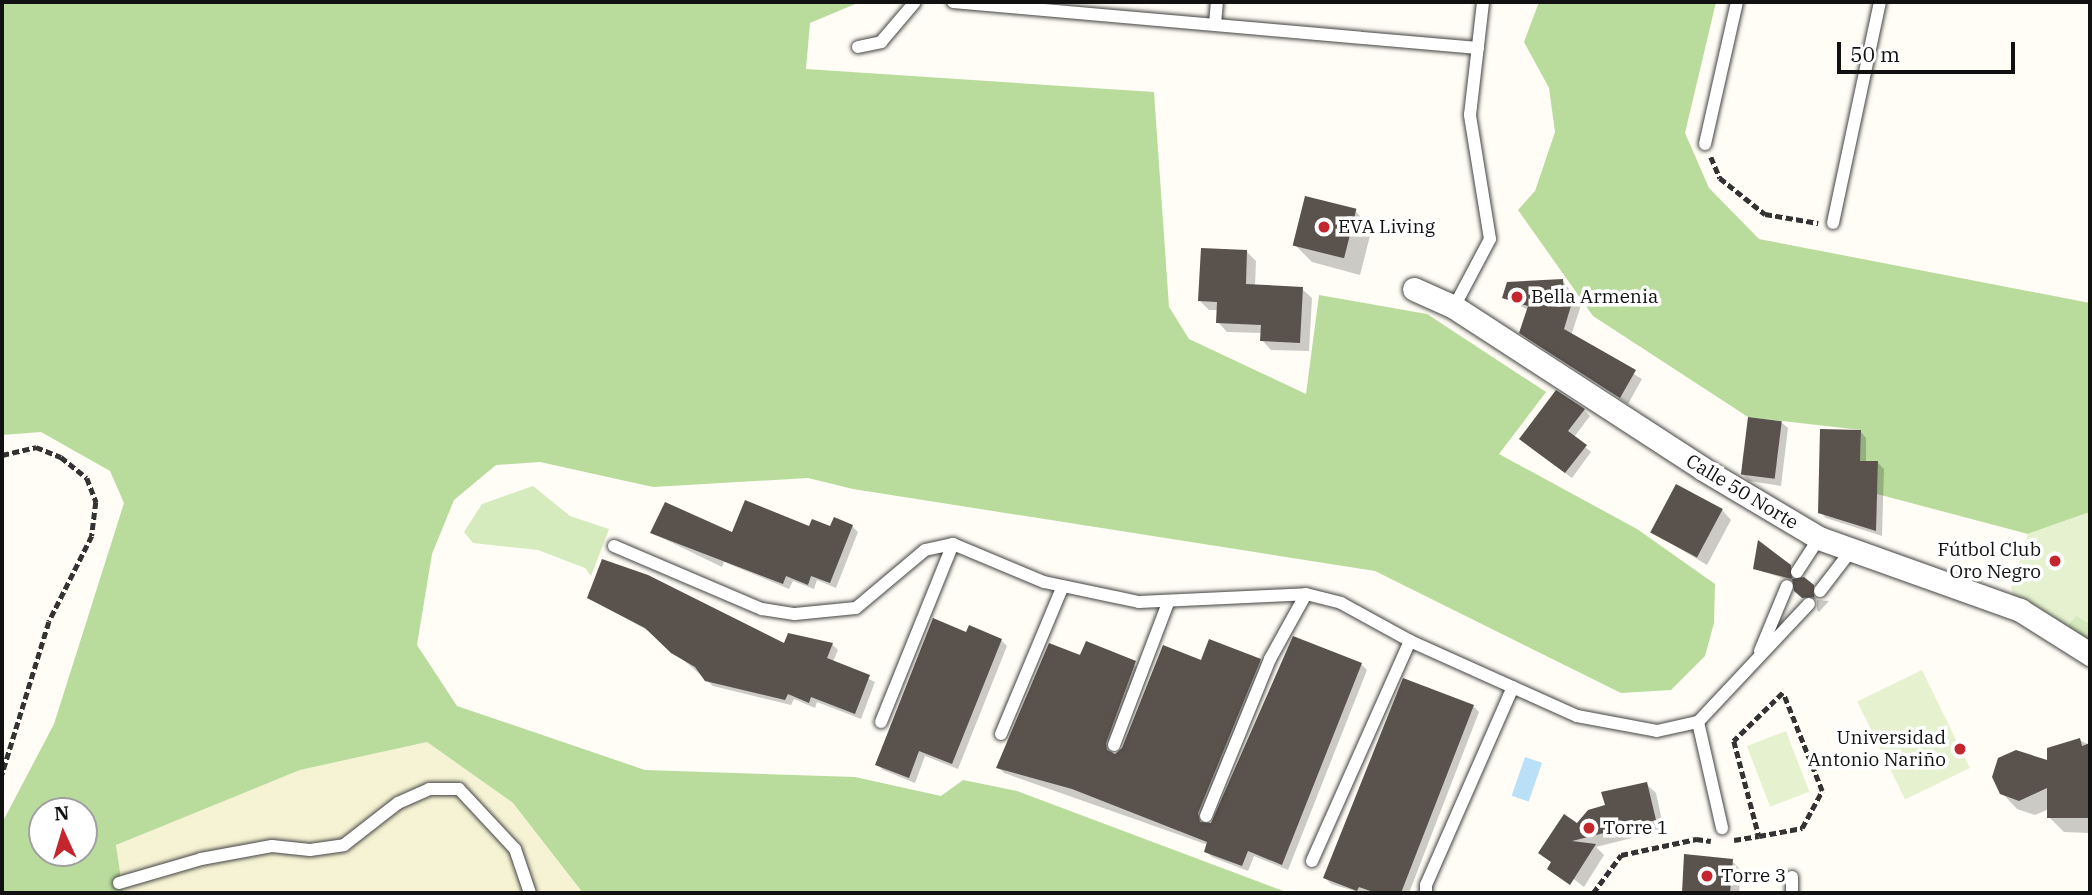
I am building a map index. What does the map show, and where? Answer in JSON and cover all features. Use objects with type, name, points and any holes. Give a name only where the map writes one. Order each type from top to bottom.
[{"type":"street","name":"Calle 50 Norte","points":[[1414,289],[1454,307],[1703,468],[1819,538],[1850,552],[2020,610],[2052,626],[2090,654]]},
{"type":"lane","points":[[858,47],[881,42],[915,2]]},
{"type":"lane","points":[[953,2],[1478,48]]},
{"type":"lane","points":[[1214,24],[1217,2]]},
{"type":"lane","points":[[1454,307],[1490,239],[1470,115],[1483,2]]},
{"type":"lane","points":[[1705,144],[1737,2]]},
{"type":"lane","points":[[1833,223],[1880,2]]},
{"type":"lane","points":[[1797,572],[1819,538]]},
{"type":"lane","points":[[881,722],[953,544]]},
{"type":"lane","points":[[614,546],[762,609],[795,614],[856,608],[925,550],[953,544],[1063,586],[1168,603],[1306,594],[1341,603],[1410,641],[1577,716],[1657,731],[1698,722],[1759,653],[1809,604]]},
{"type":"lane","points":[[1820,591],[1850,552]]},
{"type":"lane","points":[[1001,734],[1063,586]]},
{"type":"lane","points":[[1759,653],[1787,586]]},
{"type":"lane","points":[[1206,816],[1270,659],[1306,594]]},
{"type":"lane","points":[[1114,745],[1168,603]]},
{"type":"lane","points":[[1312,861],[1410,641]]},
{"type":"lane","points":[[1426,893],[1426,885],[1513,687]]},
{"type":"lane","points":[[1698,722],[1722,828]]},
{"type":"lane","points":[[119,883],[201,859],[272,845],[310,850],[344,845],[398,803],[429,789],[459,789],[515,849],[530,893]]},
{"type":"lane","points":[[1792,877],[1792,893]]},
{"type":"path","points":[[1705,144],[1720,178],[1765,214],[1804,224],[1833,223]]},
{"type":"path","points":[[2,455],[36,447],[61,457],[87,478],[96,502],[92,536],[49,622],[2,775]]},
{"type":"path","points":[[1593,893],[1621,855],[1696,838],[1723,842],[1759,836],[1802,828],[1822,791],[1783,693],[1734,741],[1759,836]]},
{"type":"shaded area","points":[[427,742],[513,803],[583,893],[124,893],[115,845],[300,770]]},
{"type":"green space","points":[[2,2],[860,2],[810,23],[806,69],[1154,92],[1169,307],[1189,339],[1306,394],[1319,295],[1427,314],[1546,392],[1499,454],[1637,529],[1715,584],[1714,623],[1705,656],[1671,690],[1621,693],[1375,571],[853,489],[808,478],[653,487],[540,462],[496,465],[454,500],[432,554],[417,645],[457,706],[645,770],[855,777],[941,796],[963,780],[1017,791],[1289,893],[583,893],[513,803],[427,742],[300,770],[116,845],[123,893],[2,893],[2,823],[54,724],[124,503],[110,471],[41,432],[2,435]]},
{"type":"green space","points":[[1539,2],[1716,2],[1685,133],[1709,188],[1759,239],[2090,303],[2090,512],[2028,534],[1877,494],[1878,462],[1860,461],[1861,430],[1748,417],[1593,316],[1518,210],[1535,191],[1555,132],[1549,88],[1524,42]]},
{"type":"green space","points":[[533,486],[570,516],[609,529],[591,576],[585,568],[538,550],[473,543],[464,532],[482,504]]},
{"type":"green space","name":"Fútbol Club Oro Negro","points":[[2090,512],[2090,624],[2076,616],[2067,627],[2020,610],[2011,588],[2028,534]]},
{"type":"green space","points":[[2076,615],[2090,624],[2090,643],[2067,627]]},
{"type":"green space","points":[[1922,670],[1970,768],[1905,800],[1857,702]]},
{"type":"green space","points":[[1786,731],[1809,792],[1770,807],[1747,746]]},
{"type":"water","points":[[1525,757],[1542,763],[1529,802],[1512,796]]},
{"type":"building","name":"EVA Living","points":[[1305,196],[1356,209],[1344,258],[1293,245]]},
{"type":"building","points":[[1201,248],[1247,250],[1246,284],[1303,287],[1300,343],[1260,341],[1261,325],[1216,323],[1217,302],[1198,301]]},
{"type":"building","points":[[1563,279],[1564,293],[1574,296],[1564,329],[1636,370],[1620,398],[1519,333],[1528,306],[1502,298],[1507,282]]},
{"type":"building","points":[[1556,390],[1585,409],[1568,431],[1587,445],[1565,473],[1519,439]]},
{"type":"building","points":[[1748,417],[1782,421],[1775,479],[1741,475]]},
{"type":"building","points":[[1820,429],[1861,430],[1860,461],[1878,461],[1876,531],[1818,513]]},
{"type":"building","points":[[1676,484],[1723,509],[1697,557],[1650,533]]},
{"type":"building","points":[[745,500],[809,526],[812,519],[830,526],[834,517],[853,525],[830,583],[811,576],[808,585],[786,576],[783,584],[650,533],[665,502],[732,532]]},
{"type":"building","points":[[1758,540],[1791,565],[1792,579],[1753,569]]},
{"type":"building","points":[[602,559],[648,575],[784,643],[788,633],[833,643],[827,658],[870,675],[855,714],[811,697],[809,703],[788,694],[785,700],[705,681],[695,667],[671,653],[645,628],[587,598]]},
{"type":"building","points":[[1804,577],[1814,585],[1814,597],[1802,598],[1794,591],[1792,579]]},
{"type":"building","points":[[933,618],[966,632],[969,625],[1002,639],[952,764],[919,751],[909,778],[875,765]]},
{"type":"building","points":[[1293,636],[1362,663],[1282,865],[1248,851],[1242,866],[1204,852],[1207,842],[1072,789],[996,768],[1049,643],[1080,655],[1086,641],[1136,661],[1106,743],[1107,750],[1115,754],[1122,748],[1163,645],[1201,660],[1209,639],[1261,659],[1198,813],[1200,822],[1211,823]]},
{"type":"building","points":[[1403,678],[1474,705],[1401,893],[1376,893],[1359,887],[1357,891],[1323,878]]},
{"type":"building","points":[[2080,738],[2082,746],[2090,743],[2090,818],[2047,818],[2047,788],[2019,801],[2000,794],[1992,777],[1998,758],[2016,750],[2047,760],[2047,748]]},
{"type":"building","name":"Torre 1","points":[[1647,782],[1656,820],[1572,841],[1596,844],[1570,885],[1547,869],[1551,862],[1538,853],[1564,814],[1577,823],[1588,810],[1605,805],[1601,792]]},
{"type":"building","name":"Torre 3","points":[[1684,854],[1733,859],[1730,893],[1682,893]]},
{"type":"place","name":"EVA Living","points":[[1324,227]]},
{"type":"place","name":"Bella Armenia","points":[[1517,297]]},
{"type":"place","name":"Fútbol Club Oro Negro","points":[[2055,561]]},
{"type":"place","name":"Universidad Antonio Nariño","points":[[1960,749]]},
{"type":"place","name":"Torre 1","points":[[1589,828]]},
{"type":"place","name":"Torre 3","points":[[1707,876]]}]
